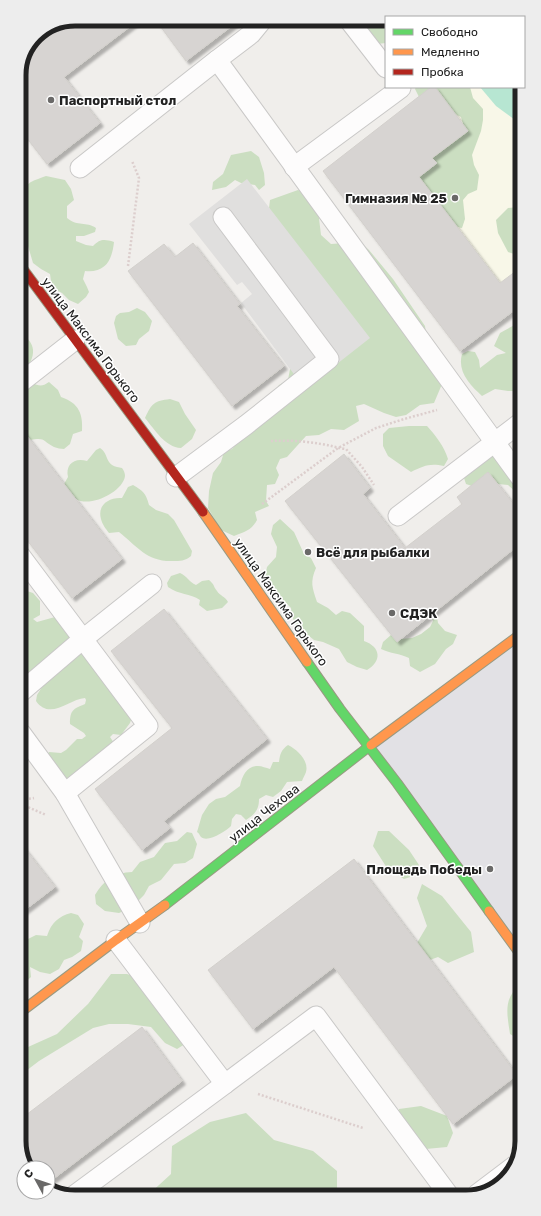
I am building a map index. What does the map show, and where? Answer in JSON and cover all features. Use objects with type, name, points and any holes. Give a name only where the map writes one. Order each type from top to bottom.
[{"type":"main road","name":"улица Максима Горького","points":[[26,273],[209,520],[340,709],[369,746],[515,945]]},
{"type":"main road","name":"улица Чехова","points":[[26,1008],[165,905],[369,746],[515,638]]},
{"type":"lane","points":[[80,168],[251,34],[258,26]]},
{"type":"lane","points":[[353,26],[385,67]]},
{"type":"lane","points":[[217,60],[515,470]]},
{"type":"lane","points":[[294,167],[401,88]]},
{"type":"lane","points":[[176,477],[329,358],[223,218]]},
{"type":"lane","points":[[26,378],[75,340]]},
{"type":"lane","points":[[398,516],[515,428]]},
{"type":"lane","points":[[26,563],[148,726],[65,793]]},
{"type":"lane","points":[[26,688],[83,639],[152,584]]},
{"type":"lane","points":[[26,740],[65,793],[140,923]]},
{"type":"lane","points":[[116,940],[225,1084]]},
{"type":"lane","points":[[81,1190],[316,1016],[445,1190]]},
{"type":"lane","points":[[493,1182],[501,1176]]},
{"type":"path","points":[[122,135],[140,178],[128,266]]},
{"type":"path","points":[[262,504],[338,448],[376,428],[404,419],[434,412],[463,398]]},
{"type":"path","points":[[266,441],[281,440],[323,444],[346,449],[362,466],[374,485]]},
{"type":"path","points":[[225,1084],[365,1129]]},
{"type":"shaded area","name":"Гимназия № 25","points":[[436,88],[515,88],[515,310],[460,351],[361,220],[436,163],[432,158],[468,131]]},
{"type":"shaded area","points":[[247,179],[370,338],[305,389],[241,303],[252,294],[242,282],[237,285],[189,224]]},
{"type":"shaded area","name":"Площадь Победы","points":[[515,638],[515,947],[369,746]]},
{"type":"green space","points":[[365,26],[385,26],[385,43],[377,44]]},
{"type":"green space","points":[[470,88],[473,98],[483,109],[481,131],[472,155],[474,165],[479,175],[477,190],[468,194],[463,200],[465,219],[462,228],[457,227],[419,177],[436,163],[432,158],[455,141],[463,124],[461,117],[455,114],[449,114],[419,97],[415,89]]},
{"type":"green space","points":[[481,88],[515,88],[515,120],[496,106]]},
{"type":"green space","points":[[251,151],[259,157],[264,173],[265,185],[259,190],[255,185],[241,183],[235,180],[226,187],[212,190],[213,182],[223,174],[231,155]]},
{"type":"green space","points":[[46,176],[65,180],[71,189],[74,200],[67,206],[67,218],[71,221],[96,228],[95,232],[84,236],[76,236],[76,241],[93,246],[102,240],[114,242],[109,260],[102,268],[98,270],[85,271],[83,279],[89,292],[78,304],[69,300],[62,293],[52,288],[50,274],[33,263],[26,244],[26,186]]},
{"type":"green space","points":[[298,190],[307,194],[317,202],[321,235],[331,244],[360,242],[369,250],[393,279],[425,326],[427,340],[445,377],[434,403],[420,405],[406,415],[396,417],[364,404],[356,406],[359,421],[344,430],[331,429],[319,435],[306,436],[287,457],[280,459],[276,468],[279,475],[275,484],[267,485],[266,501],[269,506],[255,512],[257,520],[255,523],[245,532],[234,536],[221,530],[208,508],[209,491],[213,473],[221,462],[224,452],[232,449],[236,444],[236,423],[238,419],[246,414],[261,412],[279,385],[288,380],[290,369],[277,223],[269,208],[270,200]]},
{"type":"green space","points":[[515,207],[515,254],[508,252],[498,233],[496,220],[508,208]]},
{"type":"green space","points":[[137,308],[145,312],[152,321],[149,331],[139,339],[136,345],[126,346],[118,339],[114,323],[116,316],[120,313],[129,312]]},
{"type":"green space","points":[[515,325],[515,391],[495,389],[482,396],[469,383],[463,372],[461,367],[462,354],[468,351],[475,352],[479,360],[480,368],[497,355],[506,353],[494,346],[500,333]]},
{"type":"green space","points":[[26,337],[32,345],[33,350],[33,356],[26,370]]},
{"type":"green space","points":[[49,382],[58,390],[61,397],[72,402],[81,414],[82,431],[73,434],[70,444],[64,449],[54,447],[41,439],[30,440],[26,435],[26,386],[32,383],[39,385],[47,384]]},
{"type":"green space","points":[[170,399],[179,402],[196,430],[192,439],[181,448],[170,445],[165,441],[145,418],[154,404]]},
{"type":"green space","points":[[427,426],[439,441],[446,454],[448,459],[444,466],[427,466],[411,472],[388,456],[383,446],[383,434],[389,428]]},
{"type":"green space","points":[[100,448],[112,465],[122,468],[125,475],[123,482],[112,493],[97,500],[82,501],[76,499],[64,484],[68,477],[68,468],[75,461],[87,461],[96,450]]},
{"type":"green space","points":[[492,450],[515,466],[515,491],[508,485],[498,484],[488,472],[472,486],[466,484],[464,478]]},
{"type":"green space","points":[[133,485],[144,493],[149,505],[156,510],[168,514],[174,520],[192,551],[191,556],[180,561],[164,561],[156,559],[143,552],[119,532],[109,533],[103,525],[101,519],[100,514],[102,506],[113,499],[122,498],[128,487]]},
{"type":"green space","points":[[280,519],[294,532],[304,554],[311,558],[316,568],[312,585],[317,602],[328,608],[336,615],[342,611],[350,613],[364,626],[364,641],[374,647],[378,654],[375,663],[367,670],[347,662],[339,649],[314,640],[309,636],[303,636],[298,630],[292,616],[291,608],[272,588],[265,577],[267,567],[276,557],[277,547],[271,534],[273,525]]},
{"type":"green space","points":[[180,573],[196,585],[202,581],[209,580],[218,593],[228,602],[222,608],[207,611],[199,605],[200,600],[172,590],[168,587],[167,583],[171,576]]},
{"type":"green space","points":[[26,591],[33,593],[40,601],[40,615],[33,619],[37,622],[55,617],[72,637],[57,648],[50,657],[26,677]]},
{"type":"green space","points":[[436,611],[438,623],[445,631],[457,635],[453,644],[446,649],[435,664],[420,672],[410,666],[409,658],[381,649],[383,642],[391,635],[397,642],[400,639],[412,638],[421,634],[430,627],[433,621],[431,615]]},
{"type":"green space","points":[[89,646],[132,717],[130,723],[121,735],[113,734],[110,737],[114,743],[86,776],[51,786],[45,782],[41,775],[46,758],[49,752],[61,753],[77,739],[82,739],[86,736],[70,724],[73,711],[85,704],[86,700],[85,698],[79,699],[60,707],[47,709],[41,707],[36,701],[37,695],[42,687],[56,672],[63,669]]},
{"type":"green space","points":[[288,745],[302,756],[306,764],[306,772],[302,781],[287,782],[281,791],[273,797],[266,795],[259,799],[256,811],[246,820],[241,815],[236,814],[232,819],[231,826],[225,831],[208,839],[201,837],[197,832],[202,815],[209,804],[216,799],[225,797],[240,786],[246,772],[254,766],[270,769],[273,762],[279,762],[281,752]]},
{"type":"green space","points":[[378,831],[389,831],[409,850],[419,865],[417,875],[404,879],[387,868],[373,846]]},
{"type":"green space","points":[[187,832],[192,833],[197,844],[193,858],[185,863],[174,864],[161,880],[149,886],[144,895],[131,908],[119,913],[105,911],[96,904],[95,895],[110,878],[126,872],[132,872],[140,862],[154,857],[165,843],[177,841]]},
{"type":"green space","points":[[422,884],[442,896],[471,932],[474,952],[448,963],[438,957],[430,960],[417,943],[427,926],[417,898]]},
{"type":"green space","points":[[71,913],[78,915],[84,924],[79,937],[83,941],[81,951],[64,960],[59,969],[50,974],[40,972],[30,967],[31,977],[26,981],[26,945],[28,939],[36,935],[47,936],[51,927],[63,916]]},
{"type":"green space","points":[[111,974],[127,974],[147,981],[185,1044],[177,1049],[165,1043],[151,1027],[128,1024],[109,1024],[93,1028],[39,1061],[26,1071],[26,1049],[57,1034],[88,1004]]},
{"type":"green space","points":[[515,990],[515,1037],[510,1034],[507,1010],[509,999]]},
{"type":"green space","points":[[421,1106],[447,1116],[453,1133],[447,1147],[415,1150],[401,1131],[399,1109]]},
{"type":"green space","points":[[246,1113],[274,1140],[313,1151],[337,1171],[337,1190],[154,1190],[171,1174],[172,1146],[210,1122]]},
{"type":"building","name":"Паспортный стол","points":[[131,26],[64,77],[100,123],[47,164],[26,137],[26,72],[30,56],[34,48],[40,40],[48,34],[65,27]]},
{"type":"building","name":"Паспортный стол","points":[[160,26],[232,26],[186,61]]},
{"type":"building","points":[[430,88],[436,88],[468,131],[432,158],[437,163],[419,177],[500,283],[515,272],[515,310],[460,351],[323,171]]},
{"type":"building","points":[[193,243],[240,304],[237,306],[284,366],[232,406],[128,271],[164,244],[175,257]]},
{"type":"building","points":[[26,435],[122,559],[72,598],[26,539]]},
{"type":"building","points":[[344,454],[370,488],[363,494],[405,548],[462,504],[457,497],[488,472],[515,506],[515,548],[397,642],[285,501]]},
{"type":"building","points":[[164,609],[267,739],[164,821],[170,828],[142,850],[95,789],[172,728],[111,651]]},
{"type":"building","points":[[26,850],[55,887],[26,909]]},
{"type":"building","points":[[354,859],[515,1072],[515,1077],[453,1124],[334,967],[253,1029],[208,970]]},
{"type":"building","points":[[142,1027],[182,1081],[56,1177],[56,1160],[30,1160],[26,1141],[26,1115]]},
{"type":"traffic: fast","points":[[307,662],[340,709],[397,783],[489,911]]},
{"type":"traffic: fast","points":[[165,905],[371,745]]},
{"type":"traffic: slow","points":[[203,512],[307,662]]},
{"type":"traffic: slow","points":[[371,745],[515,638]]},
{"type":"traffic: slow","points":[[26,1008],[165,905]]},
{"type":"traffic: slow","points":[[489,911],[515,947]]},
{"type":"traffic: jam","points":[[26,273],[203,512]]},
{"type":"place","name":"Паспортный стол","points":[[51,100]]},
{"type":"place","name":"Гимназия № 25","points":[[455,198]]},
{"type":"place","name":"Всё для рыбалки","points":[[308,552]]},
{"type":"place","name":"СДЭК","points":[[392,613]]},
{"type":"place","name":"Площадь Победы","points":[[490,869]]}]
